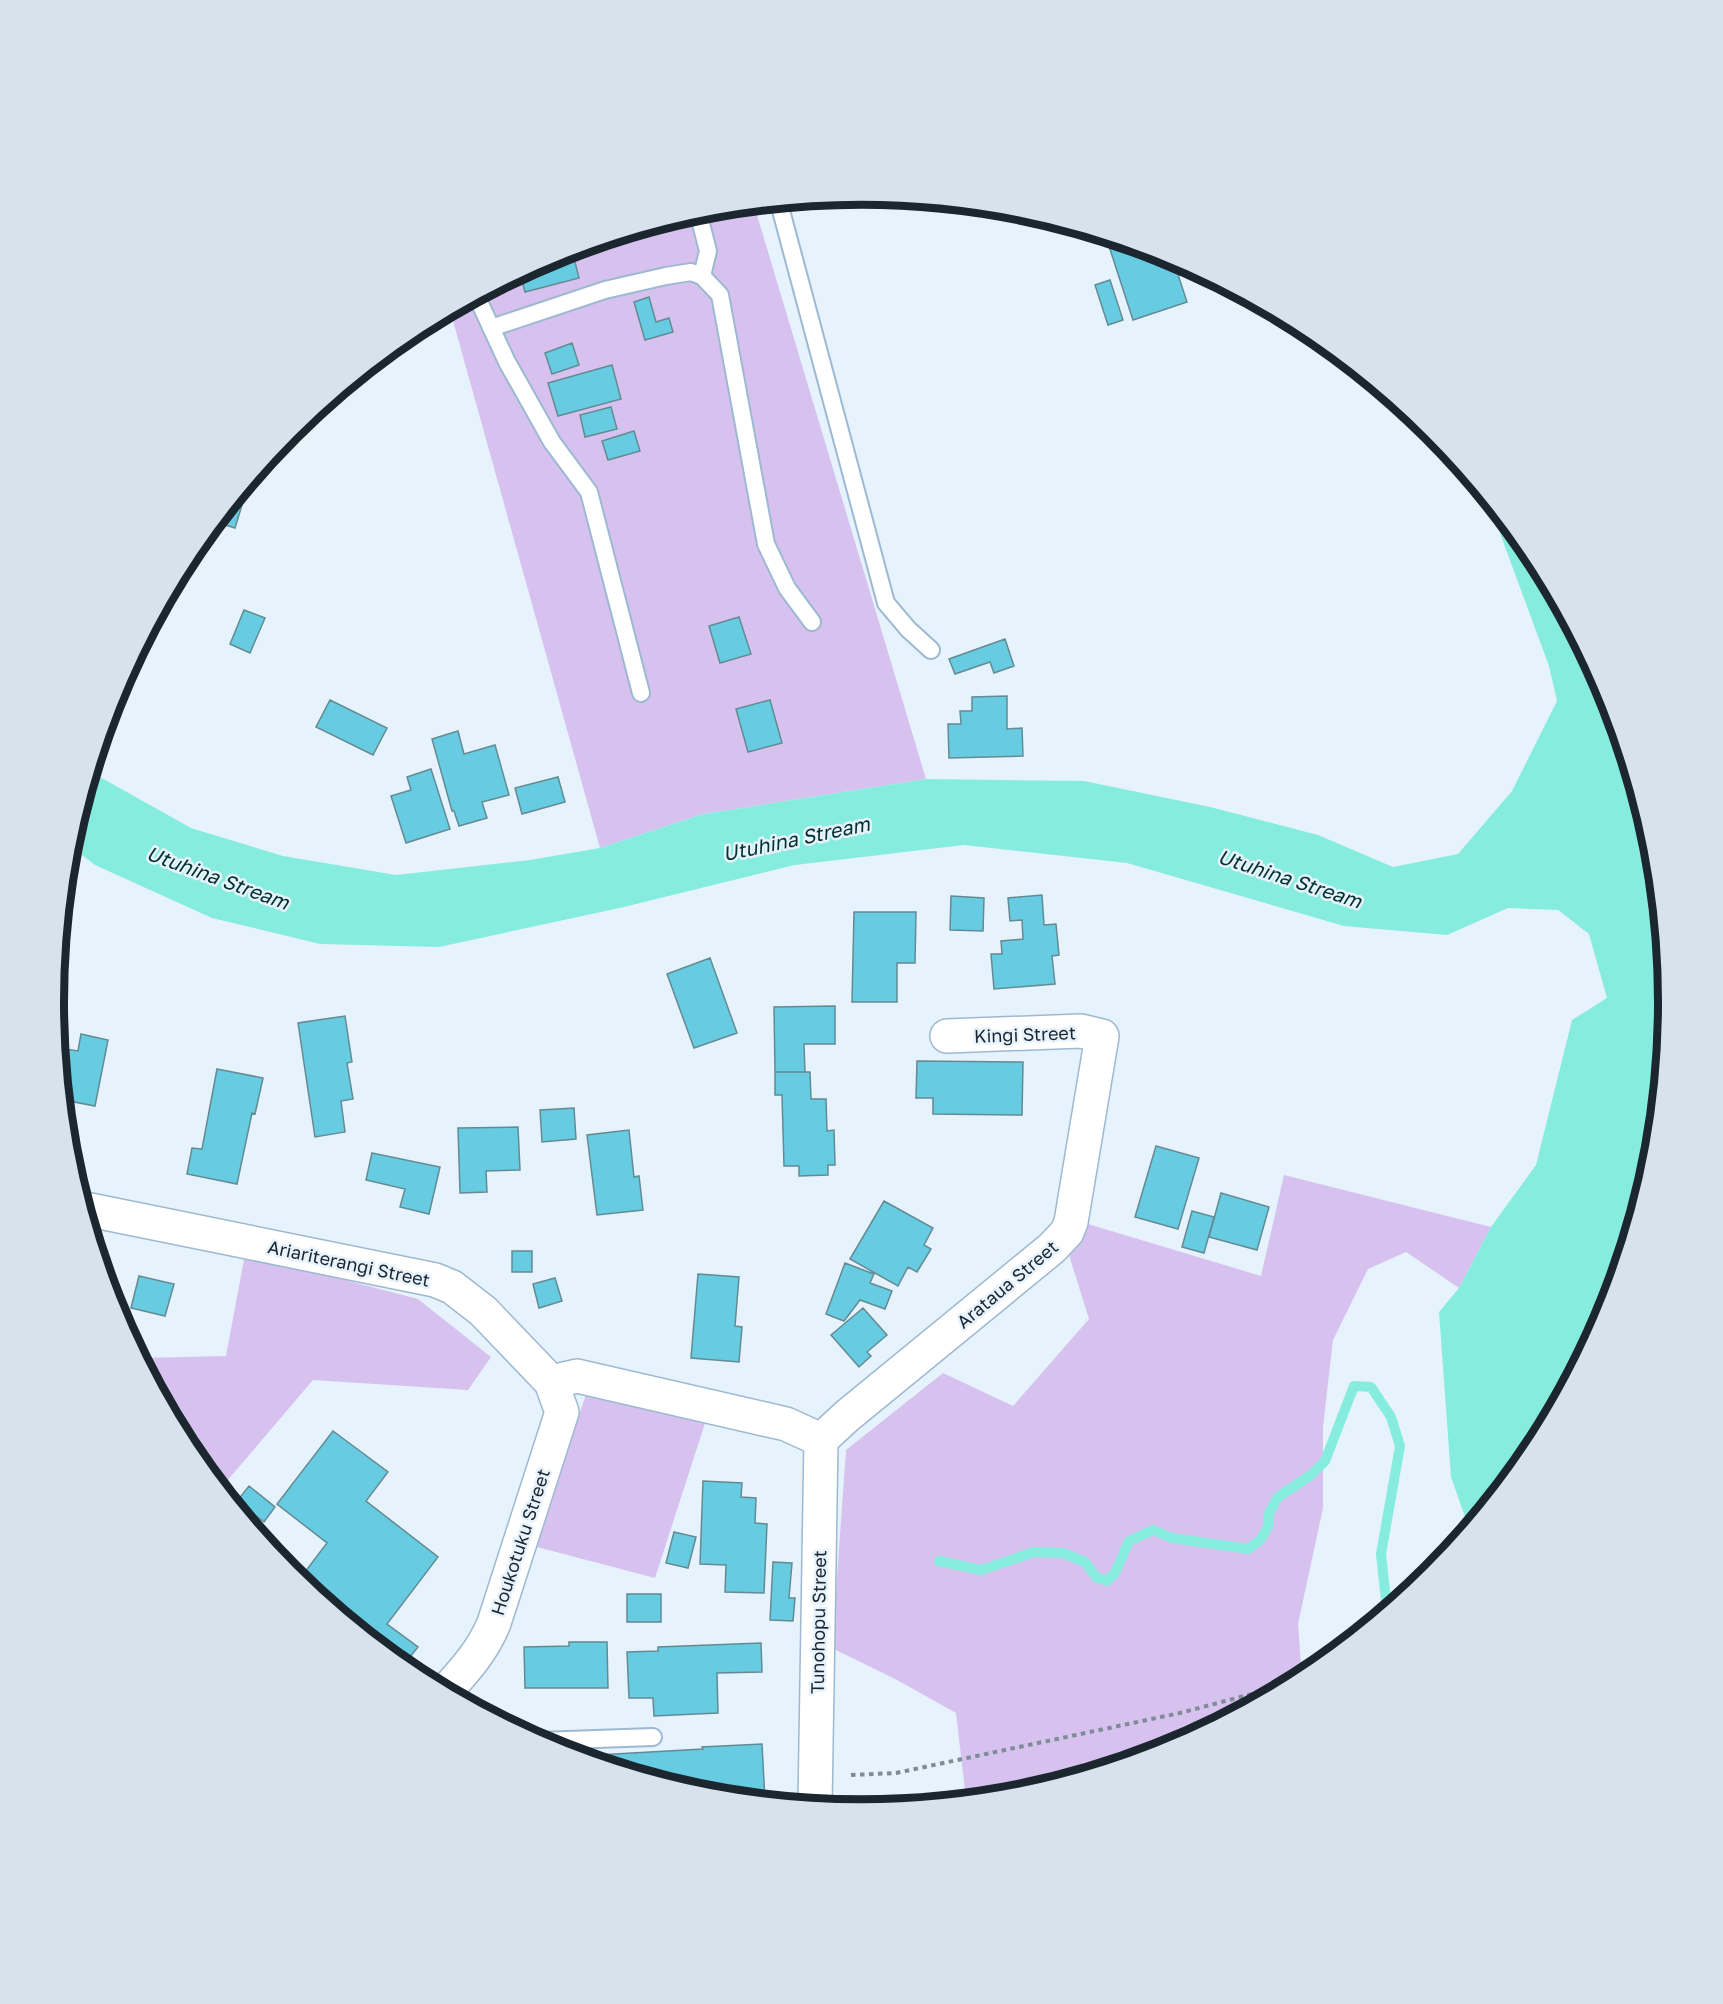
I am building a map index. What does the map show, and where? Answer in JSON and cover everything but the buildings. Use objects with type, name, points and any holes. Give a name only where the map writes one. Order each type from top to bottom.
[{"type":"street","name":"Kingi Street","points":[[947,1036],[1081,1031],[1102,1036]]},
{"type":"street","name":"Arataua Street","points":[[820,1440],[1052,1248],[1067,1232],[1071,1222],[1102,1036]]},
{"type":"street","name":"Ariariterangi Street","points":[[93,1211],[435,1280],[452,1287],[483,1311],[551,1382]]},
{"type":"street","points":[[551,1382],[577,1376],[786,1424],[820,1440]]},
{"type":"street","name":"Houkotuku Street","points":[[452,1685],[473,1662],[486,1642],[494,1623],[562,1412],[551,1382]]},
{"type":"street","name":"Tunohopu Street","points":[[816,1791],[820,1440]]},
{"type":"lane","points":[[781,210],[886,603],[908,629],[932,650]]},
{"type":"lane","points":[[700,221],[708,251],[702,276]]},
{"type":"lane","points":[[491,328],[615,288],[691,272],[702,276],[720,295],[766,544],[787,588],[812,622]]},
{"type":"lane","points":[[480,303],[507,362],[552,442],[589,492],[641,693]]},
{"type":"lane","points":[[562,1740],[653,1737]]},
{"type":"path","points":[[816,1791],[1180,1713],[1261,1692]]},
{"type":"shaded area","points":[[756,212],[926,779],[703,814],[600,848],[452,319],[509,287],[605,247],[706,220]]},
{"type":"shaded area","points":[[1284,1175],[1491,1227],[1459,1288],[1406,1252],[1368,1269],[1333,1340],[1323,1427],[1323,1508],[1298,1624],[1301,1667],[1214,1717],[1118,1757],[1017,1784],[965,1792],[956,1713],[897,1680],[832,1648],[846,1450],[943,1373],[1013,1406],[1089,1319],[1069,1255],[1088,1224],[1261,1276]]},
{"type":"shaded area","points":[[245,1254],[418,1299],[491,1357],[468,1390],[313,1380],[226,1482],[171,1400],[148,1358],[226,1356]]},
{"type":"shaded area","points":[[586,1394],[707,1417],[655,1578],[537,1547]]},
{"type":"water","name":"Utuhina Stream","points":[[1494,517],[1552,604],[1576,649],[1598,697],[1616,746],[1631,796],[1652,898],[1657,950],[1657,1054],[1652,1106],[1643,1157],[1616,1258],[1598,1307],[1552,1401],[1494,1487],[1466,1521],[1451,1477],[1439,1312],[1459,1288],[1491,1227],[1536,1165],[1572,1020],[1607,998],[1589,934],[1558,910],[1508,908],[1447,935],[1344,926],[1127,863],[964,845],[795,865],[624,907],[439,947],[320,944],[212,918],[95,865],[79,853],[98,776],[191,828],[283,856],[396,875],[530,860],[600,848],[703,814],[926,779],[1084,781],[1210,807],[1318,835],[1393,867],[1458,854],[1512,791],[1557,701],[1549,666]]},
{"type":"waterway","points":[[939,1561],[981,1570],[1034,1552],[1063,1553],[1085,1562],[1096,1577],[1107,1581],[1115,1573],[1129,1541],[1153,1530],[1172,1538],[1248,1549],[1260,1540],[1268,1527],[1269,1513],[1278,1497],[1311,1475],[1325,1461],[1354,1386],[1371,1387],[1391,1417],[1400,1446],[1381,1554],[1386,1602]]}]
